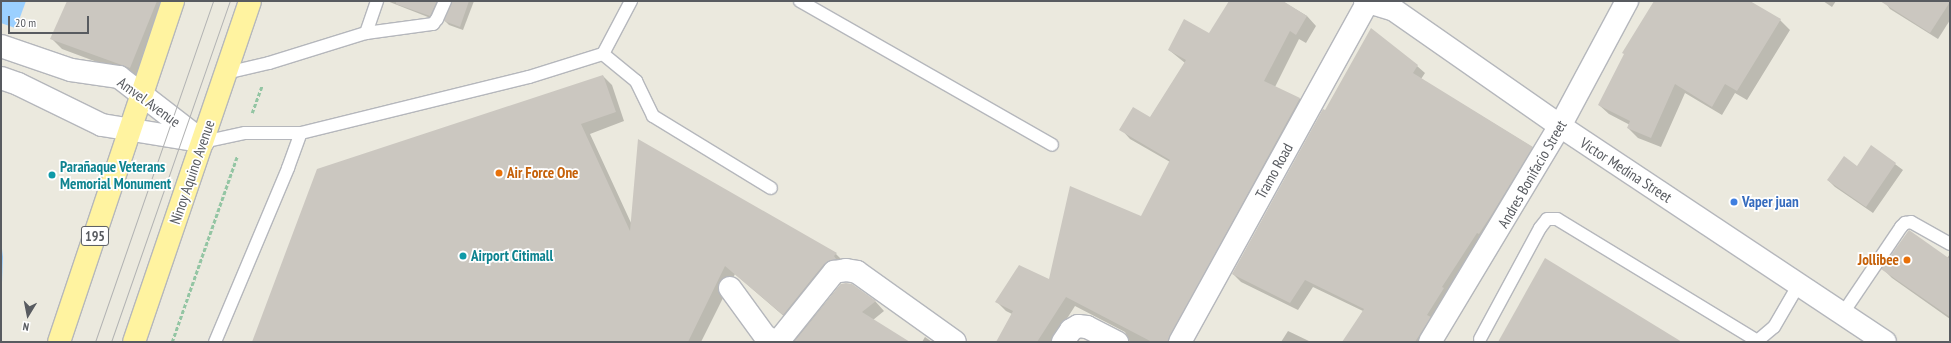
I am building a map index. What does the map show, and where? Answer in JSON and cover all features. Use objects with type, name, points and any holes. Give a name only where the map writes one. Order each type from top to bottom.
[{"type":"main road","name":"195","points":[[59,342],[173,1]]},
{"type":"main road","name":"Ninoy Aquino Avenue","points":[[134,342],[250,1]]},
{"type":"street","name":"Victor Medina Street","points":[[1367,1],[1394,10],[1560,126],[1885,342]]},
{"type":"street","name":"Tramo Road","points":[[1180,342],[1367,1]]},
{"type":"street","name":"Andres Bonifacio Street","points":[[1430,342],[1560,126],[1627,1]]},
{"type":"street","name":"Amvel Avenue","points":[[1,46],[52,64],[82,72],[119,77],[203,142]]},
{"type":"street","points":[[40,94],[51,91],[57,81],[55,68],[52,64]]},
{"type":"street","name":"Amvel Avenue","points":[[10,81],[40,94],[102,125],[203,142]]},
{"type":"street","points":[[730,288],[765,336],[774,341],[781,338],[834,272],[846,270],[857,272],[955,342]]},
{"type":"street","points":[[1063,342],[1071,330],[1078,326],[1087,327],[1117,342]]},
{"type":"lane","points":[[366,33],[377,1]]},
{"type":"lane","points":[[226,74],[269,63],[366,33],[433,24],[437,19],[445,1]]},
{"type":"lane","points":[[203,142],[245,133],[301,133],[529,77],[603,54],[631,1]]},
{"type":"lane","points":[[800,1],[1052,145]]},
{"type":"lane","points":[[603,54],[636,81],[653,116],[771,188]]},
{"type":"lane","points":[[215,342],[288,168],[301,133]]},
{"type":"lane","points":[[1480,338],[1540,228],[1547,219],[1557,219],[1756,341],[1774,327],[1799,284]]},
{"type":"lane","points":[[1843,313],[1905,223],[1911,222],[1950,244]]},
{"type":"path","points":[[172,342],[269,63]]},
{"type":"water","points":[[1,1],[26,1],[1,69]]},
{"type":"water","points":[[1,241],[3,257],[1,308]]},
{"type":"pier","points":[[1,23],[18,29],[1,71]]},
{"type":"building","points":[[67,1],[157,1],[130,68],[50,39]]},
{"type":"building","points":[[396,1],[437,1],[430,16],[396,4]]},
{"type":"building","points":[[452,1],[469,1],[460,27],[444,21]]},
{"type":"building","points":[[1229,1],[1283,1],[1307,16],[1296,35],[1290,31],[1264,81],[1300,98],[1167,342],[1152,342],[1066,297],[1037,342],[996,342],[1013,311],[995,302],[1019,265],[1049,279],[1070,186],[1141,216],[1170,160],[1119,130],[1133,107],[1150,117],[1186,60],[1168,50],[1184,19],[1209,33]]},
{"type":"building","points":[[1654,1],[1750,1],[1781,19],[1737,91],[1725,84],[1712,107],[1675,84],[1651,138],[1627,128],[1630,121],[1598,105],[1624,54],[1622,53]]},
{"type":"building","points":[[1880,1],[1950,1],[1950,2],[1930,33]]},
{"type":"building","points":[[1371,28],[1418,65],[1413,73],[1533,147],[1479,234],[1477,233],[1442,287],[1444,288],[1427,315],[1431,317],[1415,342],[1342,342],[1364,309],[1305,280],[1290,303],[1232,274],[1323,109],[1325,110]]},
{"type":"building","name":"Airport Citimall","points":[[603,75],[616,112],[581,124],[630,231],[638,139],[837,253],[834,256],[836,259],[824,264],[783,315],[725,266],[688,342],[252,342],[317,169]]},
{"type":"building","points":[[1871,145],[1896,163],[1866,207],[1827,180],[1844,156],[1857,166]]},
{"type":"building","points":[[1909,230],[1950,259],[1950,317],[1881,269]]},
{"type":"building","points":[[1545,258],[1682,342],[1498,342]]},
{"type":"building","points":[[841,284],[852,284],[876,301],[862,312],[910,342],[794,342]]},
{"type":"tram line","points":[[95,342],[213,1]]},
{"type":"tram line","points":[[111,342],[230,1]]},
{"type":"place","name":"Air Force One","points":[[499,173]]},
{"type":"place","name":"Parañaque Veterans Memorial Monument","points":[[52,175]]},
{"type":"place","name":"Vaper juan","points":[[1734,202]]},
{"type":"place","name":"Airport Citimall","points":[[463,256]]},
{"type":"place","name":"Jollibee","points":[[1907,260]]}]
